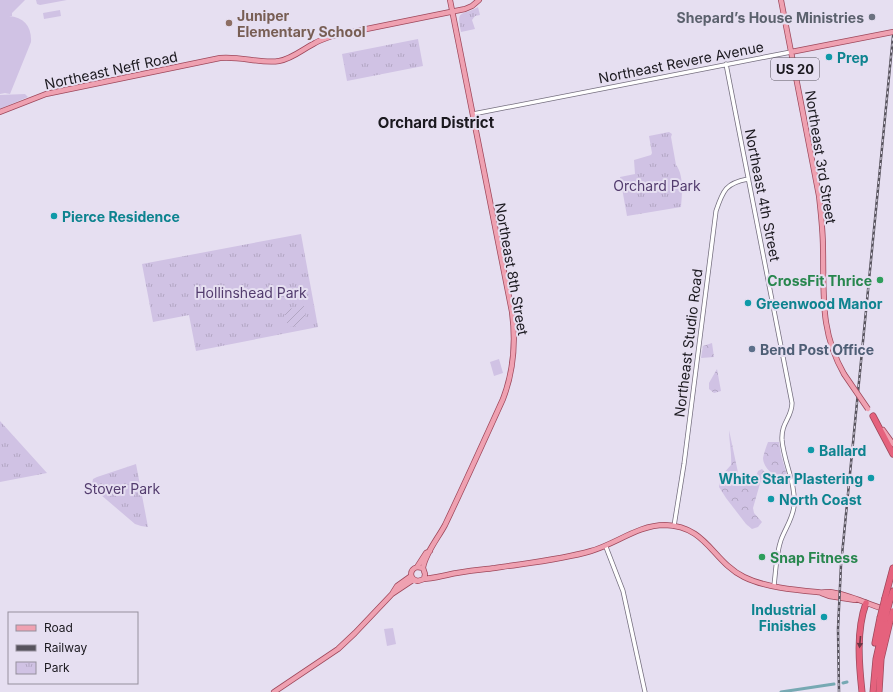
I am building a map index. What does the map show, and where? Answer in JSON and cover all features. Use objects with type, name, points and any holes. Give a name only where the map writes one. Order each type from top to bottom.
[{"type":"highway","points":[[873,416],[893,454]]},
{"type":"highway","points":[[879,692],[885,619],[893,568]]},
{"type":"highway","points":[[888,599],[893,591]]},
{"type":"highway","points":[[862,692],[860,645],[862,622],[866,603]]},
{"type":"highway","points":[[873,692],[877,653],[885,619],[893,612]]},
{"type":"main road","name":"Northeast 8th Street","points":[[423,568],[430,550],[444,526],[503,399],[510,377],[514,356],[512,312],[450,0]]},
{"type":"main road","name":"Northeast Neff Road","points":[[0,112],[46,94],[229,57],[280,61],[332,36],[452,11],[472,6],[479,0]]},
{"type":"main road","name":"Northeast 3rd Street","points":[[781,0],[819,196],[822,227],[824,313],[826,329],[834,355],[844,374],[893,444]]},
{"type":"main road","name":"Northeast Revere Avenue","points":[[791,52],[893,32]]},
{"type":"main road","points":[[426,574],[447,575],[582,553],[606,547],[648,527],[655,525],[674,526],[689,531],[700,537],[726,564],[742,576],[762,583],[856,600],[893,612]]},
{"type":"main road","name":"Northeast 8th Street","points":[[417,567],[426,553],[430,550]]},
{"type":"main road","points":[[412,578],[412,570],[417,567],[423,568],[426,574],[424,579]]},
{"type":"main road","points":[[274,692],[338,649],[392,594],[397,586],[412,578],[420,581],[447,575]]},
{"type":"street","name":"Northeast Revere Avenue","points":[[473,114],[791,52]]},
{"type":"street","name":"Northeast 4th Street","points":[[726,64],[792,403],[790,413],[784,424],[782,433],[784,455],[790,472],[794,491],[794,508],[791,519],[781,540],[774,585]]},
{"type":"street","name":"Northeast Studio Road","points":[[674,526],[684,464],[716,210],[719,199],[727,187],[738,181],[748,179]]},
{"type":"street","points":[[606,547],[623,591],[645,692]]},
{"type":"green space","points":[[0,0],[25,0],[12,13],[12,16],[9,16],[19,18],[23,21],[28,27],[31,37],[31,42],[10,94],[0,94]]},
{"type":"green space","points":[[36,0],[67,0],[40,5],[37,4]]},
{"type":"green space","points":[[478,7],[480,15],[475,16],[472,20],[475,29],[461,32],[459,19],[461,14]]},
{"type":"green space","points":[[60,10],[61,16],[44,19],[43,13]]},
{"type":"green space","points":[[418,39],[423,66],[347,81],[342,54]]},
{"type":"green space","points":[[25,94],[28,97],[0,109],[0,95]]},
{"type":"green space","name":"Orchard Park","points":[[669,132],[672,134],[671,137],[676,165],[679,169],[681,179],[681,207],[627,216],[620,177],[635,174],[634,160],[651,155],[652,153],[649,136]]},
{"type":"green space","name":"Hollinshead Park","points":[[301,234],[318,327],[196,351],[189,315],[153,322],[142,264]]},
{"type":"green space","points":[[304,306],[306,319],[301,320],[302,326],[288,327],[284,310]]},
{"type":"green space","points":[[712,343],[714,357],[701,358],[703,346]]},
{"type":"green space","points":[[499,359],[503,373],[494,376],[490,362]]},
{"type":"green space","points":[[717,369],[721,391],[714,393],[709,389],[709,383]]},
{"type":"green space","points":[[0,421],[47,473],[0,482]]},
{"type":"green space","points":[[729,430],[740,482],[755,479],[758,471],[762,469],[765,472],[765,476],[761,480],[753,508],[754,513],[762,522],[758,527],[752,529],[746,524],[719,487],[721,476],[731,465]]},
{"type":"green space","points":[[768,442],[779,442],[788,479],[784,481],[777,478],[765,465],[763,456]]},
{"type":"green space","name":"Stover Park","points":[[136,464],[148,527],[135,524],[94,489],[92,484],[93,479],[97,477]]},
{"type":"green space","points":[[393,628],[396,644],[387,646],[384,629]]},
{"type":"waterway","points":[[843,683],[847,682]]},
{"type":"waterway","points":[[781,692],[834,684]]},
{"type":"railway","points":[[839,692],[838,629],[841,565],[893,36]]},
{"type":"place","name":"Shepard’s House Ministries","points":[[872,17]]},
{"type":"place","name":"Juniper Elementary School","points":[[229,23]]},
{"type":"place","name":"Prep","points":[[829,57]]},
{"type":"place","name":"Pierce Residence","points":[[54,216]]},
{"type":"place","name":"CrossFit Thrice","points":[[880,280]]},
{"type":"place","name":"Greenwood Manor","points":[[748,303]]},
{"type":"place","name":"Bend Post Office","points":[[752,349]]},
{"type":"place","name":"Ballard","points":[[811,450]]},
{"type":"place","name":"White Star Plastering","points":[[871,478]]},
{"type":"place","name":"North Coast","points":[[771,499]]},
{"type":"place","name":"Snap Fitness","points":[[762,557]]},
{"type":"place","name":"Industrial Finishes","points":[[824,617]]},
{"type":"district","name":"Orchard District","points":[[436,122]]}]
